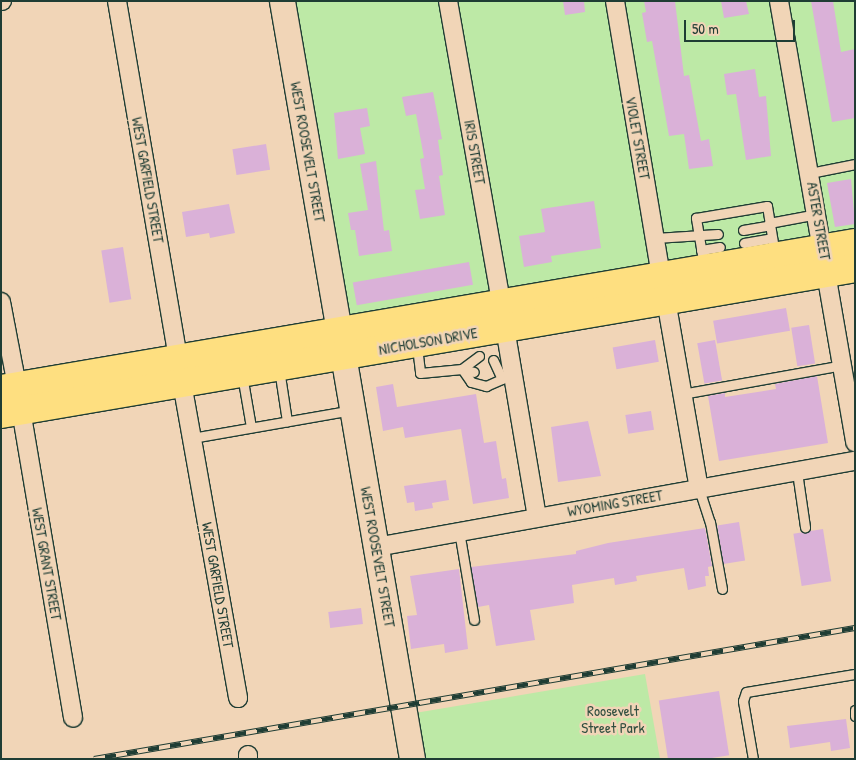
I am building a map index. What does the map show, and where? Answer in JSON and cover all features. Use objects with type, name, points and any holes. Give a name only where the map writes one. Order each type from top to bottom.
[{"type":"main road","name":"WEST ROOSEVELT STREET","points":[[282,1],[412,759]]},
{"type":"main road","name":"NICHOLSON DRIVE","points":[[10,400],[341,343],[416,344],[503,316],[825,260],[855,243]]},
{"type":"main road","name":"NICHOLSON DRIVE","points":[[664,288],[708,255],[774,247],[855,268]]},
{"type":"main road","name":"NICHOLSON DRIVE","points":[[180,371],[234,374],[278,366],[341,343],[459,310],[503,316]]},
{"type":"main road","points":[[234,374],[329,344],[341,343]]},
{"type":"street","name":"WEST GARFIELD STREET","points":[[117,1],[238,698]]},
{"type":"street","name":"IRIS STREET","points":[[448,1],[503,316],[508,379],[537,517]]},
{"type":"street","name":"VIOLET STREET","points":[[615,1],[699,489]]},
{"type":"street","name":"ASTER STREET","points":[[779,1],[818,214],[855,442]]},
{"type":"street","name":"WEST GRANT STREET","points":[[1,302],[10,400],[73,718]]},
{"type":"street","name":"WYOMING STREET","points":[[376,547],[855,462]]},
{"type":"lane","points":[[810,173],[855,164]]},
{"type":"lane","points":[[708,255],[699,238],[696,218],[767,206],[774,247],[744,243]]},
{"type":"lane","points":[[743,230],[818,214]]},
{"type":"lane","points":[[655,238],[699,238],[718,234]]},
{"type":"lane","points":[[416,344],[420,373],[462,369],[474,372]]},
{"type":"lane","points":[[462,369],[479,356]]},
{"type":"lane","points":[[493,360],[508,379]]},
{"type":"lane","points":[[682,394],[843,365]]},
{"type":"lane","points":[[278,366],[287,421]]},
{"type":"lane","points":[[462,369],[471,382],[486,386],[508,379]]},
{"type":"lane","points":[[234,374],[251,427]]},
{"type":"lane","points":[[488,376],[508,379]]},
{"type":"lane","points":[[192,438],[352,410]]},
{"type":"lane","points":[[797,472],[805,527]]},
{"type":"lane","points":[[699,489],[710,522],[722,589]]},
{"type":"lane","points":[[459,531],[474,620]]},
{"type":"lane","points":[[753,759],[743,701],[746,692],[855,674]]},
{"type":"lane","points":[[855,710],[855,716]]},
{"type":"green space","points":[[283,1],[855,1],[855,243],[339,331]]},
{"type":"green space","name":"Roosevelt Street Park","points":[[645,674],[660,759],[422,759],[415,713]]},
{"type":"building","points":[[563,1],[584,1],[585,12],[565,15]]},
{"type":"building","points":[[644,1],[675,1],[684,76],[689,75],[701,141],[709,139],[713,166],[689,169],[684,134],[669,136],[652,41],[647,42],[642,13],[646,12]]},
{"type":"building","points":[[721,1],[746,1],[749,14],[724,18]]},
{"type":"building","points":[[811,1],[833,1],[841,52],[855,49],[855,118],[832,122]]},
{"type":"building","points":[[755,69],[759,97],[766,96],[771,156],[746,160],[736,94],[727,95],[724,74]]},
{"type":"building","points":[[433,92],[442,139],[438,140],[443,175],[439,176],[445,215],[420,219],[415,190],[425,189],[420,159],[424,158],[416,114],[406,116],[402,97]]},
{"type":"building","points":[[367,108],[370,126],[360,128],[365,154],[338,159],[334,113]]},
{"type":"building","points":[[266,144],[270,170],[236,175],[232,149]]},
{"type":"building","points":[[376,161],[384,231],[389,230],[392,251],[359,256],[355,230],[351,230],[348,213],[368,210],[360,164]]},
{"type":"building","points":[[851,179],[855,224],[835,227],[827,183]]},
{"type":"building","points":[[594,201],[601,248],[551,256],[552,262],[524,267],[519,236],[545,232],[541,209]]},
{"type":"building","points":[[229,204],[235,233],[210,238],[209,233],[186,237],[182,212]]},
{"type":"building","points":[[123,247],[131,299],[110,303],[101,250]]},
{"type":"building","points":[[469,262],[473,285],[357,305],[353,282]]},
{"type":"building","points":[[786,308],[790,331],[717,344],[713,321]]},
{"type":"building","points":[[809,325],[815,364],[797,366],[791,328]]},
{"type":"building","points":[[655,340],[659,362],[616,369],[613,347]]},
{"type":"building","points":[[715,340],[722,380],[704,384],[697,343]]},
{"type":"building","points":[[817,376],[828,443],[719,461],[708,396],[725,393],[725,397],[776,389],[775,384]]},
{"type":"building","points":[[393,384],[397,407],[476,394],[484,443],[496,441],[502,479],[506,478],[509,498],[473,504],[461,429],[405,438],[403,427],[383,431],[376,387]]},
{"type":"building","points":[[651,411],[654,430],[628,434],[625,415]]},
{"type":"building","points":[[588,421],[601,476],[558,482],[551,427]]},
{"type":"building","points":[[446,480],[449,500],[432,503],[433,508],[415,511],[414,502],[407,503],[404,486]]},
{"type":"building","points":[[739,522],[745,561],[723,564],[717,525]]},
{"type":"building","points":[[705,528],[712,566],[708,567],[709,576],[705,576],[706,586],[688,590],[684,568],[636,576],[637,581],[615,585],[614,578],[572,585],[574,603],[530,610],[535,640],[496,646],[489,605],[478,607],[471,567],[576,554],[576,551],[608,543]]},
{"type":"building","points":[[823,529],[831,581],[802,586],[793,534]]},
{"type":"building","points":[[459,569],[468,649],[445,653],[444,644],[411,649],[407,616],[417,615],[410,576]]},
{"type":"building","points":[[361,608],[363,624],[330,628],[328,612]]},
{"type":"building","points":[[719,691],[729,755],[705,759],[668,759],[659,701]]},
{"type":"building","points":[[846,719],[850,748],[831,751],[830,742],[790,748],[787,726]]},
{"type":"railway","points":[[94,759],[855,628]]}]
